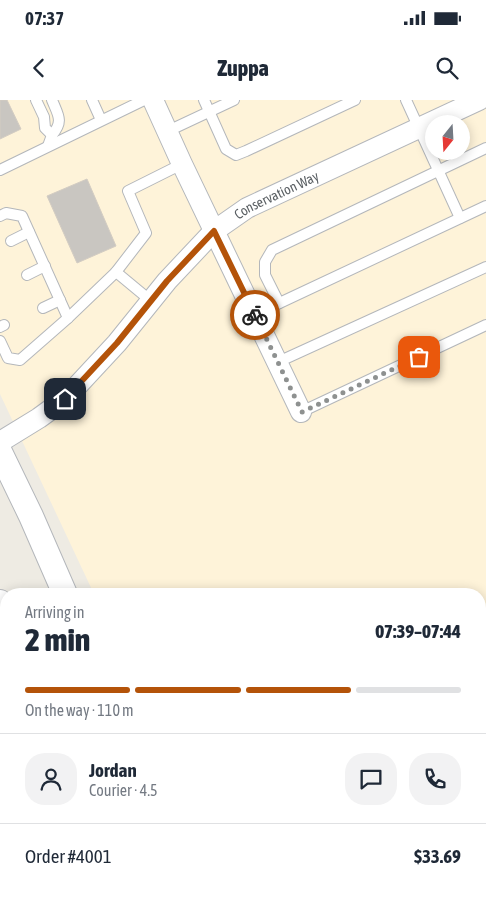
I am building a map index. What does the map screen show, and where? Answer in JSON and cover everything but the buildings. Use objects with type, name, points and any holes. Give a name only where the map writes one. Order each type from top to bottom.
[{"type":"street","points":[[153,100],[254,315],[302,412]]},
{"type":"street","name":"Conservation Way","points":[[0,442],[39,418],[65,399],[117,343],[167,281],[214,231],[247,208],[479,100]]},
{"type":"street","points":[[0,452],[62,588]]},
{"type":"lane","points":[[36,100],[44,117],[45,128],[52,135]]},
{"type":"lane","points":[[48,146],[52,135],[58,128],[59,116],[52,100]]},
{"type":"lane","points":[[92,100],[101,120]]},
{"type":"lane","points":[[0,170],[144,100]]},
{"type":"lane","points":[[204,100],[226,149],[236,155],[355,100]]},
{"type":"lane","points":[[168,131],[234,100]]},
{"type":"lane","points":[[406,100],[460,218]]},
{"type":"lane","points":[[279,303],[266,275],[265,262],[272,250],[486,148]]},
{"type":"lane","points":[[0,341],[8,358],[20,360],[116,272],[146,233],[128,191],[182,164]]},
{"type":"lane","points":[[254,315],[486,206]]},
{"type":"lane","points":[[0,216],[6,213],[22,216],[68,318]]},
{"type":"lane","points":[[11,241],[29,232]]},
{"type":"lane","points":[[27,275],[45,266]]},
{"type":"lane","points":[[278,362],[486,267]]},
{"type":"lane","points":[[116,272],[151,301]]},
{"type":"lane","points":[[43,308],[60,300]]},
{"type":"lane","points":[[302,412],[486,325]]},
{"type":"shaded area","points":[[0,100],[486,100],[486,588],[91,588],[0,394]]},
{"type":"way so far","points":[[255,315],[302,412],[419,357]]},
{"type":"route","points":[[65,399],[117,343],[167,281],[214,231],[255,315]]}]
